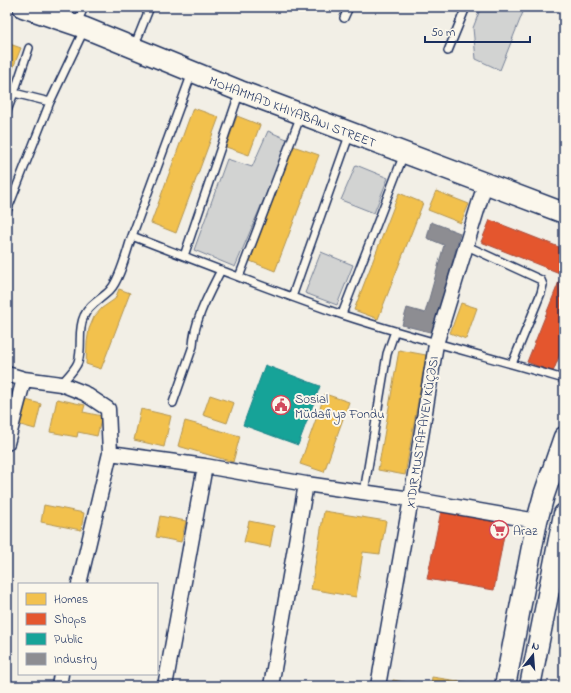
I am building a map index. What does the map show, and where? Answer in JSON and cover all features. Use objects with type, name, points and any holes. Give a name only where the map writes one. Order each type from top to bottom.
[{"type":"street","name":"MOHAMMAD KHIYABANI STREET","points":[[24,7],[81,26],[240,91],[564,213]]},
{"type":"street","points":[[378,686],[411,499],[436,344],[485,184]]},
{"type":"street","points":[[7,374],[24,379],[61,384],[84,393],[108,409],[110,453],[79,583]]},
{"type":"street","points":[[8,435],[24,379]]},
{"type":"street","points":[[505,686],[537,521],[544,495],[564,437]]},
{"type":"street","points":[[110,453],[205,466],[306,484],[411,499],[537,521]]},
{"type":"street","points":[[165,686],[205,466]]},
{"type":"street","points":[[271,686],[306,484]]},
{"type":"street","points":[[530,686],[564,514]]},
{"type":"street","points":[[59,686],[61,675]]},
{"type":"lane","points":[[7,211],[81,26],[84,7]]},
{"type":"lane","points":[[134,48],[150,7]]},
{"type":"lane","points":[[344,18],[349,7]]},
{"type":"lane","points":[[448,51],[466,7]]},
{"type":"lane","points":[[7,111],[29,48]]},
{"type":"lane","points":[[61,384],[77,363],[84,315],[93,304],[110,290],[117,279],[193,72]]},
{"type":"lane","points":[[184,256],[240,91]]},
{"type":"lane","points":[[14,93],[50,102]]},
{"type":"lane","points":[[240,277],[301,114]]},
{"type":"lane","points":[[292,297],[350,133]]},
{"type":"lane","points":[[342,314],[405,154]]},
{"type":"lane","points":[[132,236],[292,297],[342,314],[436,344],[564,379]]},
{"type":"lane","points":[[467,246],[541,280],[543,285],[512,364]]},
{"type":"lane","points":[[173,403],[193,346],[193,339],[200,316],[221,270]]},
{"type":"lane","points":[[364,492],[387,354],[395,331]]},
{"type":"shaded area","points":[[481,7],[525,7],[500,70],[476,59],[473,28]]},
{"type":"shaded area","points":[[268,131],[289,140],[235,267],[194,250],[227,159],[252,167]]},
{"type":"shaded area","points":[[356,165],[388,178],[374,213],[341,200]]},
{"type":"shaded area","points":[[321,252],[353,265],[337,305],[305,293]]},
{"type":"building: Homes","points":[[7,43],[21,48],[7,83]]},
{"type":"building: Homes","points":[[193,108],[219,117],[176,233],[151,223]]},
{"type":"building: Homes","points":[[237,116],[260,125],[249,155],[226,147]]},
{"type":"building: Homes","points":[[293,146],[319,155],[275,271],[250,261]]},
{"type":"building: Homes","points":[[436,191],[469,204],[461,223],[428,210]]},
{"type":"building: Homes","points":[[399,193],[423,203],[378,319],[354,310]]},
{"type":"building: Homes","points":[[119,289],[130,293],[101,369],[86,364],[89,329],[94,317],[102,308],[115,299]]},
{"type":"building: Homes","points":[[461,303],[477,308],[466,339],[450,333]]},
{"type":"building: Homes","points":[[399,350],[426,355],[405,475],[378,470]]},
{"type":"building: Homes","points":[[325,394],[349,402],[324,472],[300,464]]},
{"type":"building: Homes","points":[[210,395],[234,403],[227,423],[203,415]]},
{"type":"building: Homes","points":[[22,399],[41,404],[35,429],[17,424]]},
{"type":"building: Homes","points":[[57,399],[85,405],[83,412],[102,416],[97,436],[78,432],[77,437],[50,432]]},
{"type":"building: Homes","points":[[141,409],[171,416],[164,447],[134,440]]},
{"type":"building: Homes","points":[[185,421],[240,436],[233,462],[178,446]]},
{"type":"building: Homes","points":[[44,505],[84,513],[81,530],[41,522]]},
{"type":"building: Homes","points":[[324,511],[386,521],[380,554],[363,552],[356,597],[311,589]]},
{"type":"building: Homes","points":[[160,516],[186,521],[181,542],[156,537]]},
{"type":"building: Homes","points":[[249,521],[274,526],[270,547],[244,542]]},
{"type":"building: Homes","points":[[432,677],[471,683],[471,686],[431,686]]},
{"type":"building: Homes","points":[[393,680],[426,686],[391,686]]},
{"type":"building: Shops","points":[[490,220],[564,249],[564,344],[553,372],[527,362],[562,274],[481,242]]},
{"type":"building: Shops","points":[[441,511],[506,524],[494,590],[427,579]]},
{"type":"building: Public","name":"Sosial Müdafiyə Fondu","points":[[265,365],[320,386],[298,445],[243,425]]},
{"type":"building: Industry","points":[[431,222],[460,233],[434,333],[402,325],[407,308],[425,313],[444,245],[427,238]]},
{"type":"place","name":"Sosial Müdafiyə Fondu","points":[[281,405]]},
{"type":"place","name":"Araz","points":[[499,530]]}]
